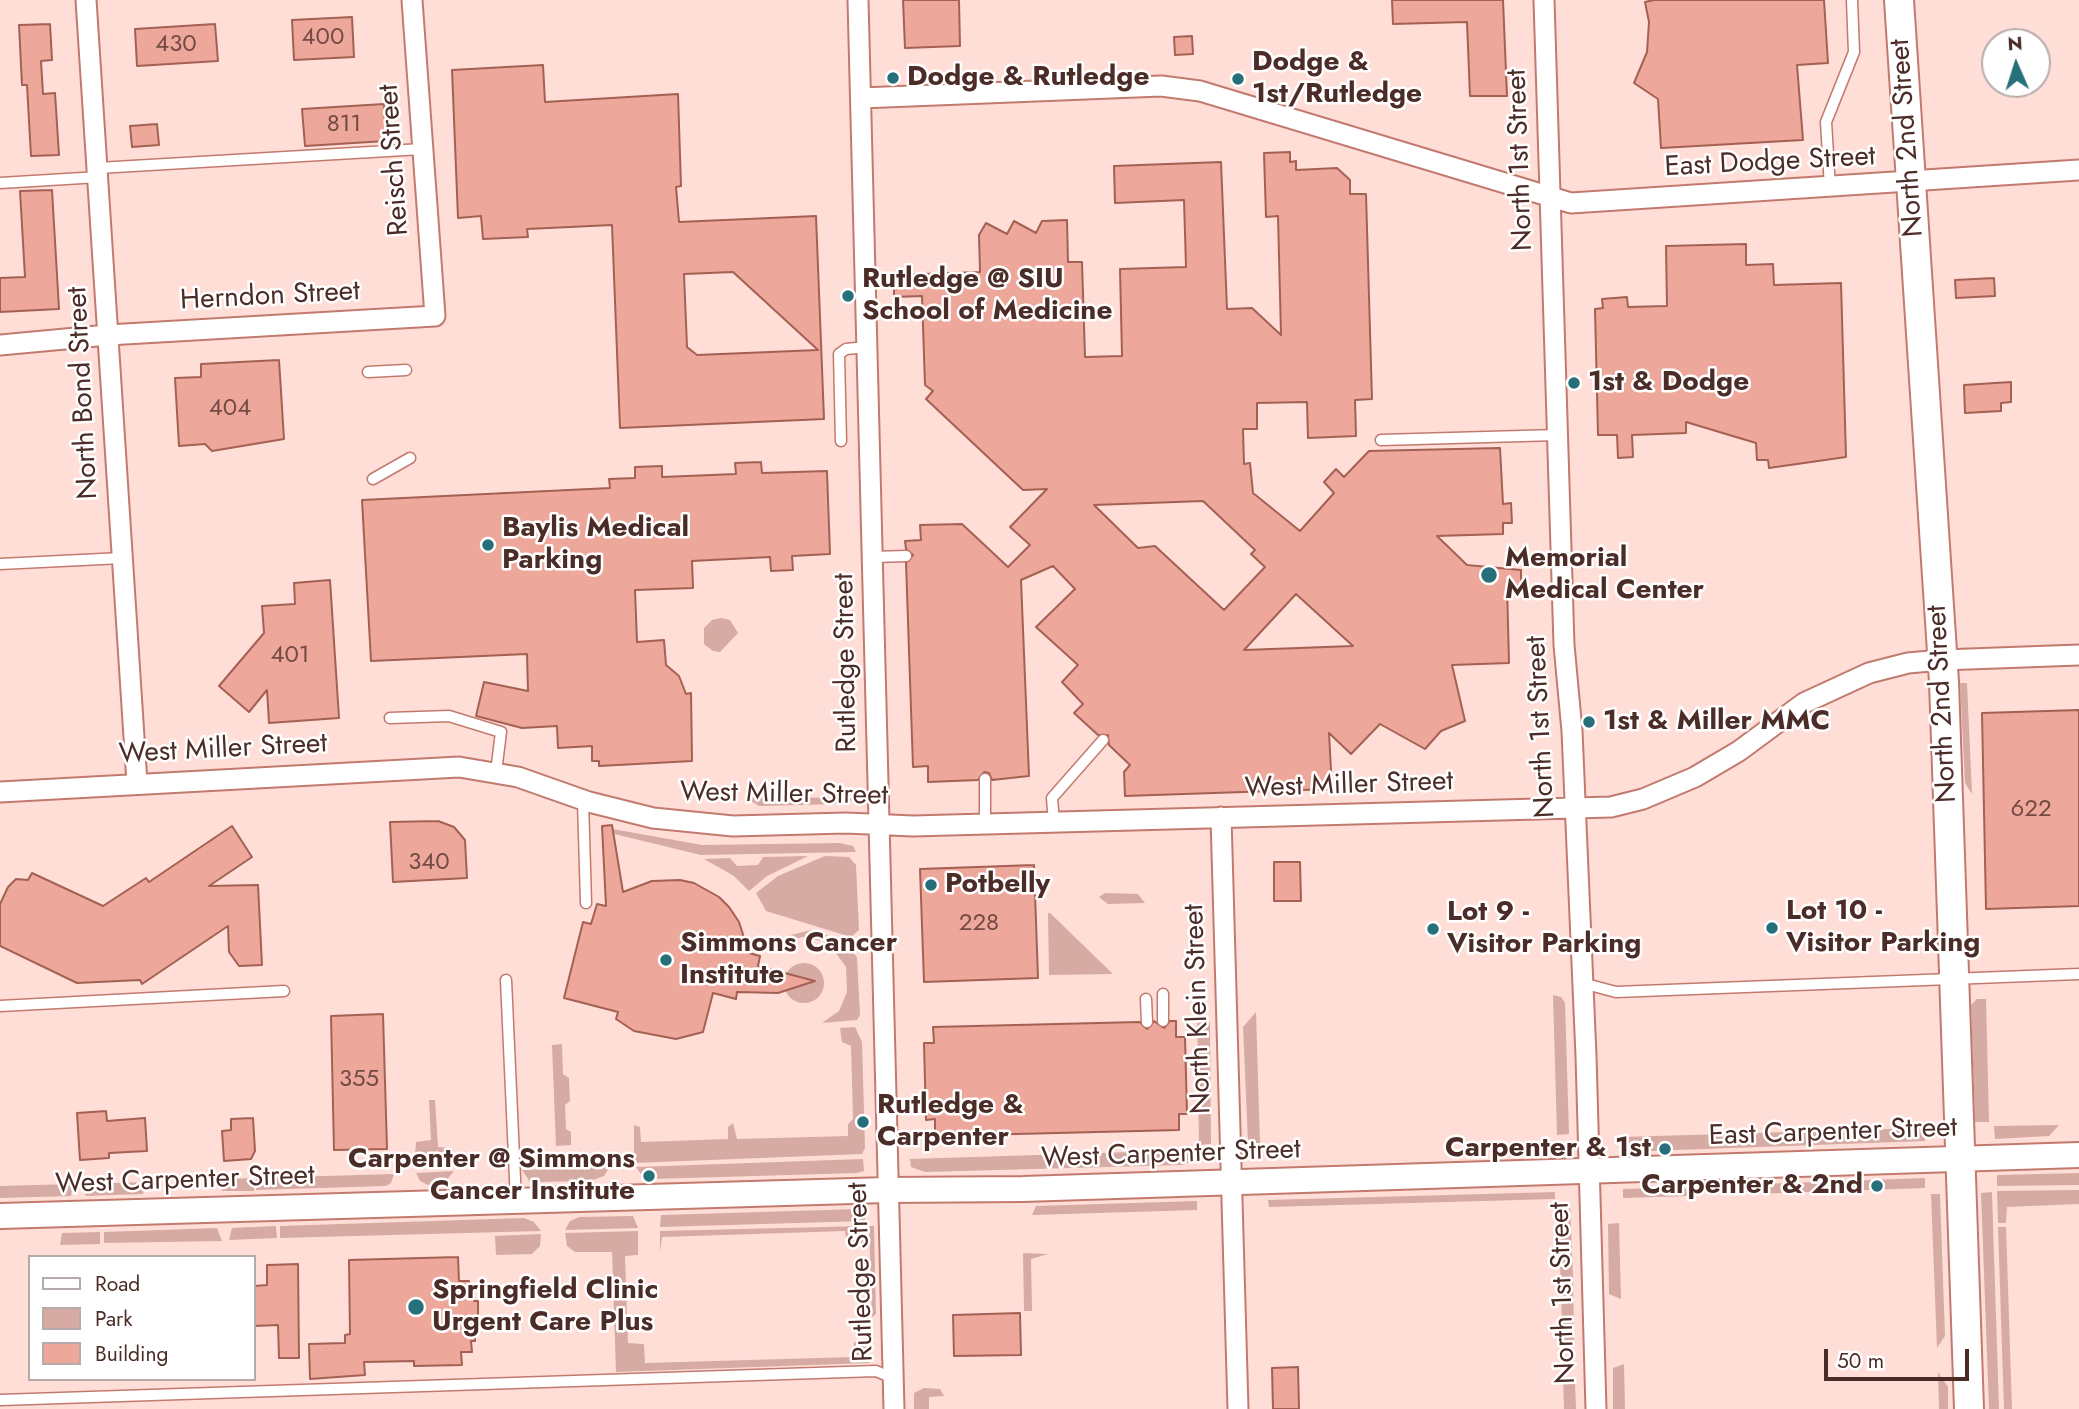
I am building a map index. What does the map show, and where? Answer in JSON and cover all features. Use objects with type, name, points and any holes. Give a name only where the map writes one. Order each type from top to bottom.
[{"type":"main road","name":"North 2nd Street","points":[[1899,0],[1942,660],[1969,1409]]},
{"type":"street","name":"North Bond Street","points":[[86,0],[137,783]]},
{"type":"street","name":"Reisch Street","points":[[412,0],[435,316]]},
{"type":"street","name":"Rutledge Street","points":[[858,0],[894,1409]]},
{"type":"street","name":"North 1st Street","points":[[1544,0],[1564,645],[1575,808],[1596,1409]]},
{"type":"street","name":"East Dodge Street","points":[[861,98],[1161,86],[1192,90],[1571,203],[2079,170]]},
{"type":"street","name":"Herndon Street","points":[[0,345],[108,335],[435,316]]},
{"type":"street","name":"West Miller Street","points":[[0,792],[458,767],[496,772],[653,818],[699,825],[985,824],[1620,806],[1663,792],[1739,751],[1804,703],[1869,673],[1908,663],[1942,660],[2079,655]]},
{"type":"street","name":"North Klein Street","points":[[1221,817],[1238,1409]]},
{"type":"street","name":"East Carpenter Street","points":[[1589,1172],[2079,1155]]},
{"type":"street","name":"West Carpenter Street","points":[[0,1216],[1589,1172]]},
{"type":"lane","points":[[1830,187],[1826,122],[1854,52],[1852,0]]},
{"type":"lane","points":[[0,183],[422,149]]},
{"type":"lane","points":[[841,441],[839,354],[846,349],[867,348]]},
{"type":"lane","points":[[368,372],[388,366],[406,370]]},
{"type":"lane","points":[[1381,440],[1557,435]]},
{"type":"lane","points":[[373,479],[410,458]]},
{"type":"lane","points":[[873,557],[906,556]]},
{"type":"lane","points":[[0,564],[122,558]]},
{"type":"lane","points":[[390,718],[449,716],[501,732],[496,772]]},
{"type":"lane","points":[[1054,822],[1052,798],[1103,740]]},
{"type":"lane","points":[[985,779],[985,824]]},
{"type":"lane","points":[[583,799],[586,903]]},
{"type":"lane","points":[[1582,983],[1616,992],[2079,974]]},
{"type":"lane","points":[[506,980],[516,1201]]},
{"type":"lane","points":[[0,1006],[284,991]]},
{"type":"lane","points":[[1163,994],[1163,1021]]},
{"type":"lane","points":[[1146,999],[1147,1021]]},
{"type":"lane","points":[[0,1400],[876,1371],[893,1378]]},
{"type":"green space","points":[[712,620],[730,620],[738,633],[720,652],[713,651],[704,644],[704,628]]},
{"type":"green space","points":[[1960,683],[1967,683],[1972,794],[1965,783]]},
{"type":"green space","points":[[745,797],[853,800],[840,804],[759,806]]},
{"type":"green space","points":[[607,828],[702,845],[840,843],[853,846],[856,852],[701,855],[602,831]]},
{"type":"green space","points":[[808,856],[767,876],[749,891],[734,876],[704,859],[730,858],[737,866],[758,865],[763,857]]},
{"type":"green space","points":[[825,856],[849,857],[856,865],[859,930],[851,937],[766,911],[756,893],[778,876]]},
{"type":"green space","points":[[1105,893],[1138,894],[1145,903],[1108,904],[1099,897]]},
{"type":"green space","points":[[1050,913],[1113,974],[1049,975]]},
{"type":"green space","points":[[811,930],[841,940],[857,957],[860,1015],[857,1020],[822,1023],[839,1011],[847,992],[846,967],[833,949],[822,941],[802,937],[775,946],[787,936]]},
{"type":"green space","points":[[804,963],[812,964],[818,969],[823,975],[823,991],[818,997],[812,1002],[804,1003],[796,1002],[790,997],[785,991],[784,983],[785,975],[790,969],[796,964]]},
{"type":"green space","points":[[1553,995],[1561,997],[1565,1003],[1569,1134],[1557,1135]]},
{"type":"green space","points":[[1977,999],[1986,999],[1989,1122],[1975,1122],[1971,1005]]},
{"type":"green space","points":[[1197,1005],[1205,1011],[1210,1024],[1211,1144],[1199,1145]]},
{"type":"green space","points":[[1256,1012],[1260,1143],[1248,1143],[1243,1027]]},
{"type":"green space","points":[[855,1027],[862,1042],[865,1148],[862,1154],[634,1163],[634,1125],[640,1127],[641,1142],[728,1139],[728,1127],[733,1123],[737,1139],[848,1136],[848,1124],[853,1119],[851,1046],[842,1042],[840,1028]]},
{"type":"green space","points":[[562,1044],[563,1074],[569,1078],[570,1101],[565,1105],[566,1129],[571,1132],[571,1145],[556,1146],[552,1045]]},
{"type":"green space","points":[[429,1100],[435,1100],[438,1147],[452,1148],[454,1157],[436,1151],[425,1159],[415,1156],[416,1142],[431,1140]]},
{"type":"green space","points":[[2059,1125],[2049,1136],[1995,1139],[1994,1126]]},
{"type":"green space","points":[[1924,1128],[1925,1141],[1622,1152],[1622,1137]]},
{"type":"green space","points":[[1195,1150],[1195,1161],[1181,1165],[925,1172],[911,1167],[910,1159]]},
{"type":"green space","points":[[863,1159],[864,1171],[857,1173],[652,1179],[643,1177],[636,1167]]},
{"type":"green space","points":[[610,1167],[604,1176],[590,1181],[530,1182],[522,1170]]},
{"type":"green space","points":[[454,1171],[445,1182],[428,1185],[420,1181],[416,1173]]},
{"type":"green space","points":[[2079,1173],[2079,1185],[1997,1186],[1997,1175]]},
{"type":"green space","points":[[394,1174],[391,1183],[386,1186],[256,1190],[256,1178]]},
{"type":"green space","points":[[254,1178],[254,1191],[222,1191],[221,1179]]},
{"type":"green space","points":[[1925,1178],[1925,1188],[1753,1194],[1762,1184]]},
{"type":"green space","points":[[146,1182],[143,1194],[86,1196],[81,1184]]},
{"type":"green space","points":[[73,1184],[71,1196],[0,1198],[0,1186]]},
{"type":"green space","points":[[1623,1189],[1686,1189],[1689,1196],[1623,1198]]},
{"type":"green space","points":[[2079,1190],[2079,1204],[2007,1207],[2006,1223],[1998,1223],[1997,1191]]},
{"type":"green space","points":[[1555,1192],[1555,1199],[1269,1207],[1268,1200]]},
{"type":"green space","points":[[1992,1192],[1999,1409],[1989,1409],[1981,1193]]},
{"type":"green space","points":[[1931,1194],[1940,1194],[1945,1336],[1937,1348]]},
{"type":"green space","points":[[1197,1201],[1197,1210],[1032,1215],[1036,1206]]},
{"type":"green space","points":[[1558,1204],[1570,1204],[1573,1276],[1574,1345],[1563,1353]]},
{"type":"green space","points":[[865,1210],[865,1221],[660,1227],[661,1215]]},
{"type":"green space","points":[[633,1216],[638,1228],[565,1230],[570,1221],[579,1217]]},
{"type":"green space","points":[[524,1218],[534,1222],[541,1231],[280,1238],[280,1226]]},
{"type":"green space","points":[[1619,1223],[1621,1299],[1609,1294],[1608,1224]]},
{"type":"green space","points":[[276,1226],[277,1238],[229,1240],[232,1228]]},
{"type":"green space","points":[[866,1226],[866,1248],[847,1246],[845,1231],[662,1237],[660,1253],[660,1231]]},
{"type":"green space","points":[[869,1226],[874,1226],[876,1314],[872,1317]]},
{"type":"green space","points":[[1998,1227],[2006,1227],[2012,1409],[2004,1409]]},
{"type":"green space","points":[[217,1228],[222,1241],[104,1243],[104,1232]]},
{"type":"green space","points":[[638,1231],[638,1255],[625,1256],[628,1343],[644,1344],[645,1363],[854,1357],[854,1342],[869,1339],[869,1363],[616,1372],[612,1252],[575,1252],[567,1246],[565,1233]]},
{"type":"green space","points":[[100,1232],[100,1244],[60,1245],[62,1233]]},
{"type":"green space","points":[[541,1234],[540,1246],[532,1254],[496,1255],[495,1236]]},
{"type":"green space","points":[[1023,1253],[1048,1254],[1031,1259],[1032,1311],[1024,1311]]},
{"type":"green space","points":[[1624,1364],[1625,1409],[1613,1409],[1613,1368]]},
{"type":"green space","points":[[1938,1372],[1948,1387],[1948,1409],[1939,1409]]},
{"type":"green space","points":[[1563,1376],[1575,1383],[1576,1409],[1564,1409]]},
{"type":"green space","points":[[924,1388],[940,1389],[944,1396],[929,1397],[929,1409],[914,1409],[914,1393]]},
{"type":"building","points":[[903,0],[959,0],[960,46],[905,48]]},
{"type":"building","points":[[1392,0],[1503,0],[1507,96],[1470,96],[1467,22],[1393,24]]},
{"type":"building","points":[[1824,0],[1828,63],[1797,65],[1803,140],[1661,148],[1658,99],[1634,83],[1647,52],[1649,22],[1645,2]]},
{"type":"building","points":[[352,17],[354,57],[294,60],[292,20]]},
{"type":"building","points":[[50,24],[52,60],[41,61],[43,94],[55,93],[59,155],[31,156],[27,85],[22,85],[19,25]]},
{"type":"building","points":[[215,24],[218,61],[137,66],[135,29]]},
{"type":"building","points":[[1192,36],[1193,54],[1175,55],[1174,37]]},
{"type":"building","points":[[543,65],[545,102],[678,94],[681,186],[676,187],[679,222],[816,216],[824,419],[620,428],[612,225],[527,229],[528,237],[483,239],[481,216],[458,218],[452,70]],"holes":[[[733,272],[818,350],[697,355],[687,347],[684,274]]]},
{"type":"building","points":[[384,104],[386,141],[305,146],[302,109]]},
{"type":"building","points":[[157,124],[159,145],[132,147],[130,126]]},
{"type":"building","points":[[1290,152],[1290,162],[1296,161],[1296,170],[1337,168],[1350,180],[1350,194],[1366,194],[1372,399],[1355,400],[1356,436],[1308,438],[1307,402],[1257,403],[1257,429],[1243,429],[1244,464],[1250,463],[1253,493],[1300,531],[1334,493],[1324,482],[1336,469],[1344,477],[1369,451],[1500,448],[1503,504],[1511,503],[1512,523],[1503,523],[1503,534],[1437,536],[1467,565],[1521,570],[1521,585],[1507,585],[1509,663],[1452,665],[1465,721],[1441,731],[1425,749],[1380,724],[1351,754],[1329,733],[1332,789],[1125,796],[1124,772],[1130,765],[1109,745],[1108,735],[1098,735],[1074,713],[1083,704],[1062,682],[1078,665],[1036,627],[1075,589],[1053,566],[1021,580],[1029,776],[992,780],[989,773],[984,772],[978,780],[928,782],[928,766],[913,767],[906,563],[913,555],[906,549],[905,541],[921,540],[920,525],[962,524],[1008,567],[1030,545],[1010,527],[1047,489],[1023,490],[926,399],[933,391],[925,385],[922,296],[894,297],[894,275],[980,272],[979,235],[986,223],[1007,234],[1014,221],[1036,233],[1042,221],[1067,220],[1068,262],[1082,262],[1085,357],[1122,356],[1120,269],[1186,267],[1184,200],[1115,203],[1114,166],[1221,162],[1227,309],[1252,308],[1281,335],[1278,216],[1266,217],[1264,153]],"holes":[[[1203,501],[1255,550],[1251,554],[1265,567],[1224,610],[1155,546],[1138,548],[1094,505]],[[1296,594],[1353,646],[1244,650]]]},
{"type":"building","points":[[52,190],[59,309],[0,312],[0,278],[25,277],[20,191]]},
{"type":"building","points":[[1746,244],[1746,265],[1773,264],[1774,285],[1841,283],[1846,457],[1769,468],[1768,460],[1757,460],[1756,443],[1686,422],[1686,433],[1632,435],[1633,457],[1618,458],[1617,435],[1598,435],[1595,309],[1603,308],[1602,299],[1627,297],[1628,307],[1667,306],[1666,246]]},
{"type":"building","points":[[1994,278],[1995,296],[1956,298],[1955,280]]},
{"type":"building","points":[[279,360],[284,439],[212,451],[205,444],[179,446],[175,378],[201,377],[201,364]]},
{"type":"building","points":[[2011,382],[2011,402],[2001,403],[2001,411],[1965,413],[1964,385]]},
{"type":"building","points":[[761,462],[762,473],[827,471],[830,554],[792,556],[793,570],[771,571],[770,557],[692,561],[693,588],[635,590],[637,642],[664,640],[666,665],[679,676],[686,694],[691,693],[692,761],[599,766],[599,761],[592,761],[592,746],[558,748],[557,726],[522,728],[476,716],[484,682],[528,691],[527,654],[371,661],[362,500],[610,488],[609,479],[635,478],[635,467],[662,466],[662,477],[736,474],[735,463]]},
{"type":"building","points":[[330,580],[339,718],[269,723],[267,690],[249,712],[219,686],[264,633],[262,606],[295,604],[294,583]]},
{"type":"building","points":[[2079,710],[2079,906],[1986,909],[1982,713]]},
{"type":"building","points":[[438,821],[454,827],[465,840],[467,878],[393,882],[390,822]]},
{"type":"building","name":"Simmons Cancer Institute","points":[[612,825],[623,892],[652,881],[680,880],[694,883],[719,897],[729,907],[739,922],[749,953],[760,956],[758,966],[815,981],[778,993],[737,992],[736,999],[713,993],[703,1032],[676,1039],[634,1031],[616,1019],[618,1012],[564,998],[583,922],[591,924],[597,904],[606,906],[602,826]]},
{"type":"building","points":[[232,826],[252,857],[209,886],[258,885],[262,965],[239,966],[229,952],[228,926],[142,984],[140,980],[77,983],[0,946],[0,904],[8,887],[16,879],[28,880],[32,873],[103,906],[146,878],[149,882]]},
{"type":"building","points":[[1274,862],[1300,862],[1301,901],[1274,901]]},
{"type":"building","points":[[1034,865],[1038,978],[924,982],[920,869]]},
{"type":"building","points":[[383,1014],[387,1149],[334,1150],[331,1016]]},
{"type":"building","points":[[1154,1021],[1164,1028],[1170,1021],[1176,1021],[1176,1037],[1185,1037],[1187,1114],[1179,1114],[1179,1130],[935,1136],[935,1119],[926,1120],[924,1043],[934,1043],[933,1027],[1140,1022],[1147,1029]]},
{"type":"building","points":[[106,1111],[107,1121],[145,1118],[147,1151],[109,1153],[109,1158],[80,1160],[77,1113]]},
{"type":"building","points":[[253,1118],[255,1151],[251,1159],[224,1161],[222,1131],[231,1130],[231,1119]]},
{"type":"building","points":[[458,1257],[459,1281],[469,1281],[470,1291],[474,1291],[474,1301],[478,1301],[478,1331],[475,1331],[475,1341],[471,1341],[472,1352],[461,1352],[462,1365],[414,1366],[414,1361],[364,1362],[365,1375],[310,1379],[309,1344],[345,1343],[345,1335],[350,1334],[349,1260]]},
{"type":"building","points":[[298,1264],[299,1358],[279,1358],[278,1325],[256,1326],[256,1286],[267,1285],[267,1265]]},
{"type":"building","points":[[1020,1313],[1021,1355],[954,1356],[953,1315]]},
{"type":"building","points":[[1298,1367],[1299,1409],[1273,1409],[1272,1368]]},
{"type":"place","name":"Dodge & Rutledge","points":[[893,78]]},
{"type":"place","name":"Dodge & 1st/Rutledge","points":[[1238,79]]},
{"type":"place","name":"Rutledge @ SIU School of Medicine","points":[[848,296]]},
{"type":"place","name":"1st & Dodge","points":[[1574,383]]},
{"type":"place","name":"Baylis Medical Parking","points":[[488,545]]},
{"type":"place","name":"Memorial Medical Center","points":[[1489,575]]},
{"type":"place","name":"1st & Miller MMC","points":[[1589,722]]},
{"type":"place","name":"Potbelly","points":[[931,885]]},
{"type":"place","name":"Lot 10 - Visitor Parking","points":[[1772,928]]},
{"type":"place","name":"Lot 9 - Visitor Parking","points":[[1433,929]]},
{"type":"place","name":"Simmons Cancer Institute","points":[[666,960]]},
{"type":"place","name":"Rutledge & Carpenter","points":[[863,1122]]},
{"type":"place","name":"Carpenter & 1st","points":[[1665,1149]]},
{"type":"place","name":"Carpenter @ Simmons Cancer Institute","points":[[649,1176]]},
{"type":"place","name":"Carpenter & 2nd","points":[[1877,1186]]},
{"type":"place","name":"Springfield Clinic Urgent Care Plus","points":[[416,1307]]}]
